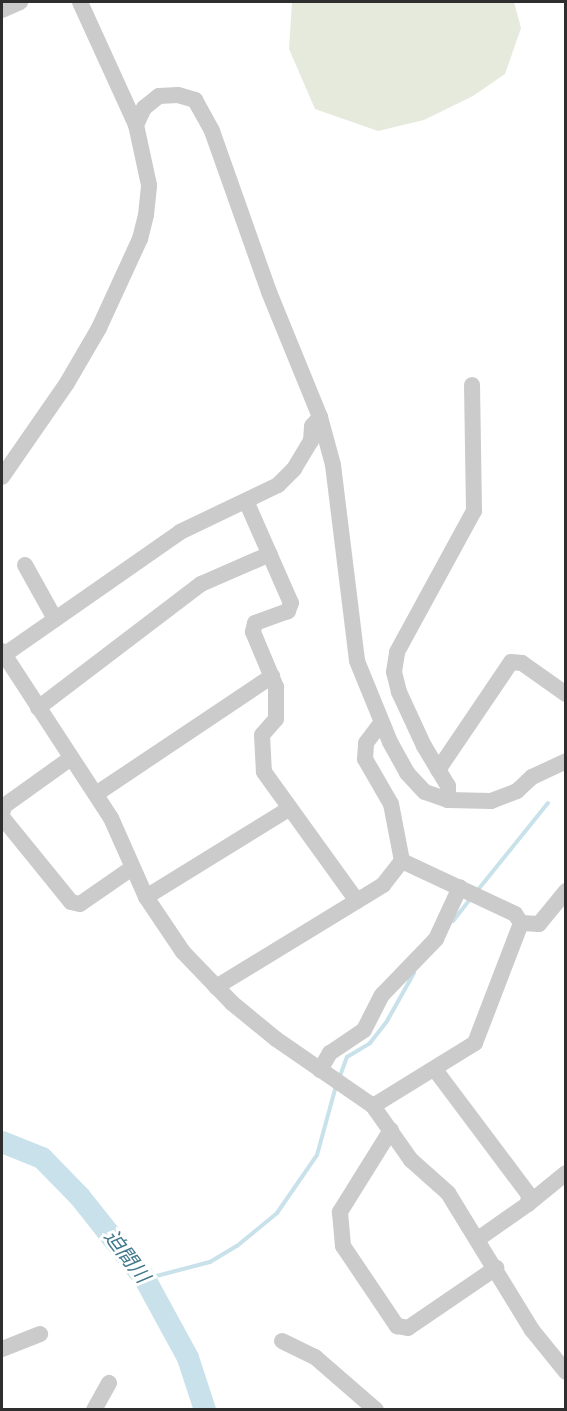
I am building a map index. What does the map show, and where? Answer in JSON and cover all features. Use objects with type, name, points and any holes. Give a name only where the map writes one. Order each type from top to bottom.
[{"type":"street","points":[[2,10],[20,2]]},
{"type":"street","points":[[2,477],[94,337],[140,239],[149,185],[136,126],[80,2]]},
{"type":"street","points":[[136,126],[144,108],[159,96],[195,100],[228,171],[269,292],[321,417],[333,465],[352,637],[357,661],[382,722],[407,773],[425,792],[448,800],[491,801],[517,791],[532,777],[566,761]]},
{"type":"street","points":[[448,800],[448,786],[404,703],[394,672],[397,652],[474,511],[472,385]]},
{"type":"street","points":[[321,417],[312,426],[310,441],[294,470],[278,484],[247,502],[180,532],[3,653],[70,758],[96,794],[125,843],[132,868],[146,897],[183,952],[216,987],[320,1071],[373,1106],[411,1160],[448,1193],[532,1330],[566,1372]]},
{"type":"street","points":[[247,502],[291,603],[288,611],[255,622],[253,632],[272,676],[276,719],[262,735],[264,772],[357,901]]},
{"type":"street","points":[[38,708],[201,584],[270,554]]},
{"type":"street","points":[[25,565],[55,619]]},
{"type":"street","points":[[438,770],[511,662],[522,663],[566,694]]},
{"type":"street","points":[[96,794],[272,676]]},
{"type":"street","points":[[216,987],[383,885],[402,861],[391,804],[365,759],[366,742],[382,722]]},
{"type":"street","points":[[70,758],[4,806],[2,815],[71,902],[80,904],[132,868]]},
{"type":"street","points":[[146,897],[290,808]]},
{"type":"street","points":[[402,861],[516,914],[521,923]]},
{"type":"street","points":[[320,1071],[330,1053],[364,1030],[382,995],[436,939],[460,887]]},
{"type":"street","points":[[521,923],[539,924],[566,891]]},
{"type":"street","points":[[373,1106],[436,1071],[475,1043],[521,923]]},
{"type":"street","points":[[436,1071],[529,1195],[528,1204]]},
{"type":"street","points":[[391,1130],[340,1212],[343,1246],[397,1326],[408,1328],[496,1268]]},
{"type":"street","points":[[478,1239],[528,1204],[566,1173]]},
{"type":"street","points":[[2,1349],[40,1334]]},
{"type":"street","points":[[282,1341],[315,1357],[376,1410]]},
{"type":"street","points":[[94,1410],[109,1383]]},
{"type":"shaded area","points":[[292,2],[514,2],[521,28],[505,74],[473,96],[424,120],[378,131],[315,109],[289,49]]},
{"type":"waterway","points":[[477,891],[548,803]]},
{"type":"waterway","points":[[453,921],[470,899]]},
{"type":"waterway","points":[[340,1076],[347,1057],[370,1043],[387,1021],[414,973]]},
{"type":"waterway","points":[[145,1279],[210,1262],[237,1246],[277,1213],[317,1155],[336,1086]]},
{"type":"waterway","name":"迫間川","points":[[2,1142],[42,1158],[80,1197],[145,1279],[188,1358],[205,1410]]}]
